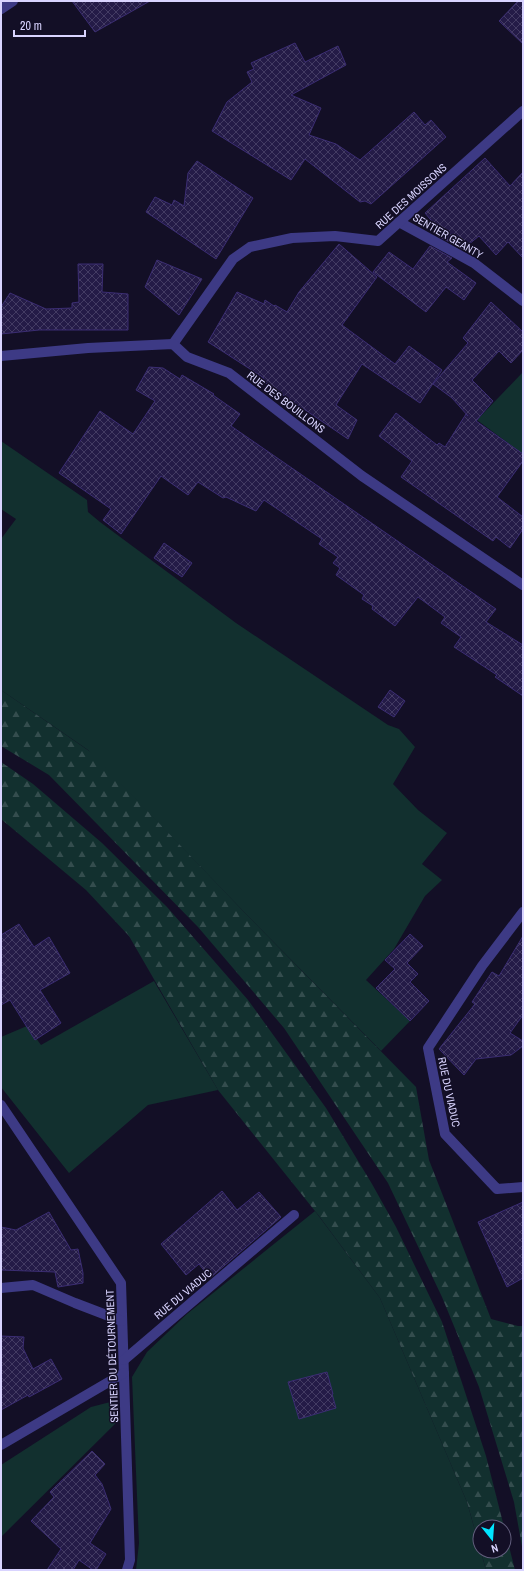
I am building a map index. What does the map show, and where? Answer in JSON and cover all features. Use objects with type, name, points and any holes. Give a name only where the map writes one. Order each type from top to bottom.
[{"type":"street","points":[[1,9],[13,1]]},
{"type":"street","name":"RUE DES MOISSONS","points":[[173,344],[233,259],[250,247],[292,238],[335,236],[378,240],[523,111]]},
{"type":"street","name":"SENTIER GEANTY","points":[[399,222],[474,263],[523,301]]},
{"type":"street","points":[[1,356],[88,348],[173,344]]},
{"type":"street","name":"RUE DES BOUILLONS","points":[[173,344],[187,357],[229,373],[362,476],[523,585]]},
{"type":"street","name":"RUE DU VIADUC","points":[[523,912],[482,966],[428,1048],[446,1134],[497,1189],[523,1187]]},
{"type":"street","name":"SENTIER DU DÉTOURNEMENT","points":[[1,1105],[121,1283],[130,1560],[127,1570]]},
{"type":"street","name":"RUE DU VIADUC","points":[[124,1360],[294,1215]]},
{"type":"street","points":[[1,1288],[33,1285],[122,1321]]},
{"type":"street","points":[[1,1445],[124,1373]]},
{"type":"green space","points":[[523,372],[523,454],[477,420]]},
{"type":"green space","points":[[1,441],[87,500],[88,512],[100,522],[236,623],[388,725],[399,729],[415,747],[393,784],[418,810],[447,833],[422,864],[442,880],[425,896],[394,949],[366,980],[410,1021],[381,1051],[244,912],[88,750],[1,690],[1,539],[16,519],[1,509]]},
{"type":"green space","points":[[1,690],[92,753],[244,912],[416,1087],[429,1160],[491,1319],[523,1326],[523,1552],[514,1502],[479,1387],[442,1297],[388,1183],[284,1028],[198,927],[49,775],[1,746]]},
{"type":"green space","points":[[1,762],[33,784],[102,843],[167,907],[248,1000],[326,1108],[396,1227],[442,1322],[486,1456],[502,1519],[472,1520],[467,1502],[380,1298],[319,1216],[218,1090],[129,936],[86,890],[1,819]]},
{"type":"green space","points":[[154,981],[218,1090],[148,1105],[69,1173],[1,1087],[1,1037],[27,1026],[41,1045]]},
{"type":"green space","points":[[315,1211],[380,1298],[467,1502],[472,1520],[472,1559],[483,1559],[486,1570],[136,1570],[139,1543],[132,1377],[147,1352],[187,1314]]},
{"type":"green space","points":[[118,1400],[119,1420],[1,1537],[1,1465],[91,1407]]},
{"type":"green space","points":[[512,1558],[515,1570],[486,1570],[483,1559]]},
{"type":"building","points":[[72,1],[150,1],[95,32]]},
{"type":"building","points":[[518,1],[523,1],[523,44],[499,21]]},
{"type":"building","points":[[295,43],[305,62],[338,46],[346,65],[291,95],[321,108],[309,135],[336,144],[360,160],[414,112],[425,125],[431,120],[446,137],[371,204],[365,201],[360,202],[305,159],[291,180],[212,131],[227,102],[252,82],[247,72],[254,69],[251,63]]},
{"type":"building","points":[[485,158],[510,186],[523,172],[523,258],[508,242],[496,255],[479,236],[463,249],[438,236],[441,232],[425,213]]},
{"type":"building","points":[[197,161],[253,198],[216,259],[146,212],[155,197],[172,205],[174,200],[184,206],[188,173]]},
{"type":"building","points":[[339,244],[377,277],[342,325],[395,364],[409,346],[442,370],[420,403],[362,364],[336,405],[357,420],[348,439],[258,378],[264,378],[208,342],[237,292],[264,304],[265,300],[287,312],[299,292]]},
{"type":"building","points":[[430,246],[452,258],[447,262],[476,283],[464,300],[446,287],[426,312],[373,272],[389,252],[413,269]]},
{"type":"building","points":[[157,260],[202,279],[179,315],[145,287]]},
{"type":"building","points":[[78,264],[103,264],[102,292],[128,294],[128,330],[39,330],[1,334],[1,307],[10,293],[46,309],[72,308],[72,303],[79,302]]},
{"type":"building","points":[[491,302],[523,332],[523,350],[511,363],[499,351],[472,380],[493,401],[476,421],[523,454],[523,461],[497,497],[523,517],[523,529],[510,548],[496,537],[493,541],[401,477],[412,461],[379,436],[396,413],[437,445],[439,443],[445,447],[466,414],[468,416],[452,398],[433,384],[468,343],[463,338]]},
{"type":"building","points":[[149,367],[163,368],[180,379],[182,375],[214,394],[213,395],[240,414],[231,426],[496,609],[486,622],[523,645],[523,696],[495,677],[497,675],[454,647],[461,637],[441,623],[445,617],[418,597],[395,626],[372,609],[373,606],[362,599],[364,595],[336,575],[340,568],[333,563],[338,557],[319,544],[322,539],[264,500],[256,511],[226,497],[223,498],[198,482],[188,495],[161,476],[121,534],[103,520],[111,509],[59,473],[100,411],[133,434],[155,401],[136,390]]},
{"type":"building","points":[[164,543],[192,563],[182,577],[154,558]]},
{"type":"building","points":[[390,690],[405,701],[394,717],[378,707]]},
{"type":"building","points":[[19,924],[34,947],[49,937],[70,973],[40,990],[61,1023],[35,1040],[10,1000],[1,1005],[1,935]]},
{"type":"building","points":[[410,934],[423,946],[407,963],[418,974],[410,982],[429,1001],[410,1021],[376,988],[395,969],[385,960]]},
{"type":"building","points":[[523,936],[523,1015],[510,1033],[523,1041],[523,1046],[511,1055],[476,1059],[464,1075],[439,1049],[475,1004],[472,1002],[492,972],[499,976]]},
{"type":"building","points":[[222,1191],[237,1210],[259,1192],[281,1217],[210,1278],[199,1264],[186,1275],[161,1244]]},
{"type":"building","points":[[523,1202],[523,1278],[507,1287],[478,1222]]},
{"type":"building","points":[[49,1212],[71,1250],[78,1249],[83,1273],[83,1283],[58,1287],[55,1272],[1,1270],[1,1227],[16,1230]]},
{"type":"building","points":[[1,1336],[24,1337],[23,1348],[33,1369],[51,1359],[62,1379],[1,1410]]},
{"type":"building","points":[[327,1372],[336,1408],[299,1419],[288,1382]]},
{"type":"building","points":[[92,1451],[105,1464],[95,1475],[102,1484],[111,1509],[90,1543],[106,1554],[96,1570],[93,1570],[79,1560],[73,1570],[47,1570],[61,1549],[31,1521],[54,1497],[50,1492]]}]
